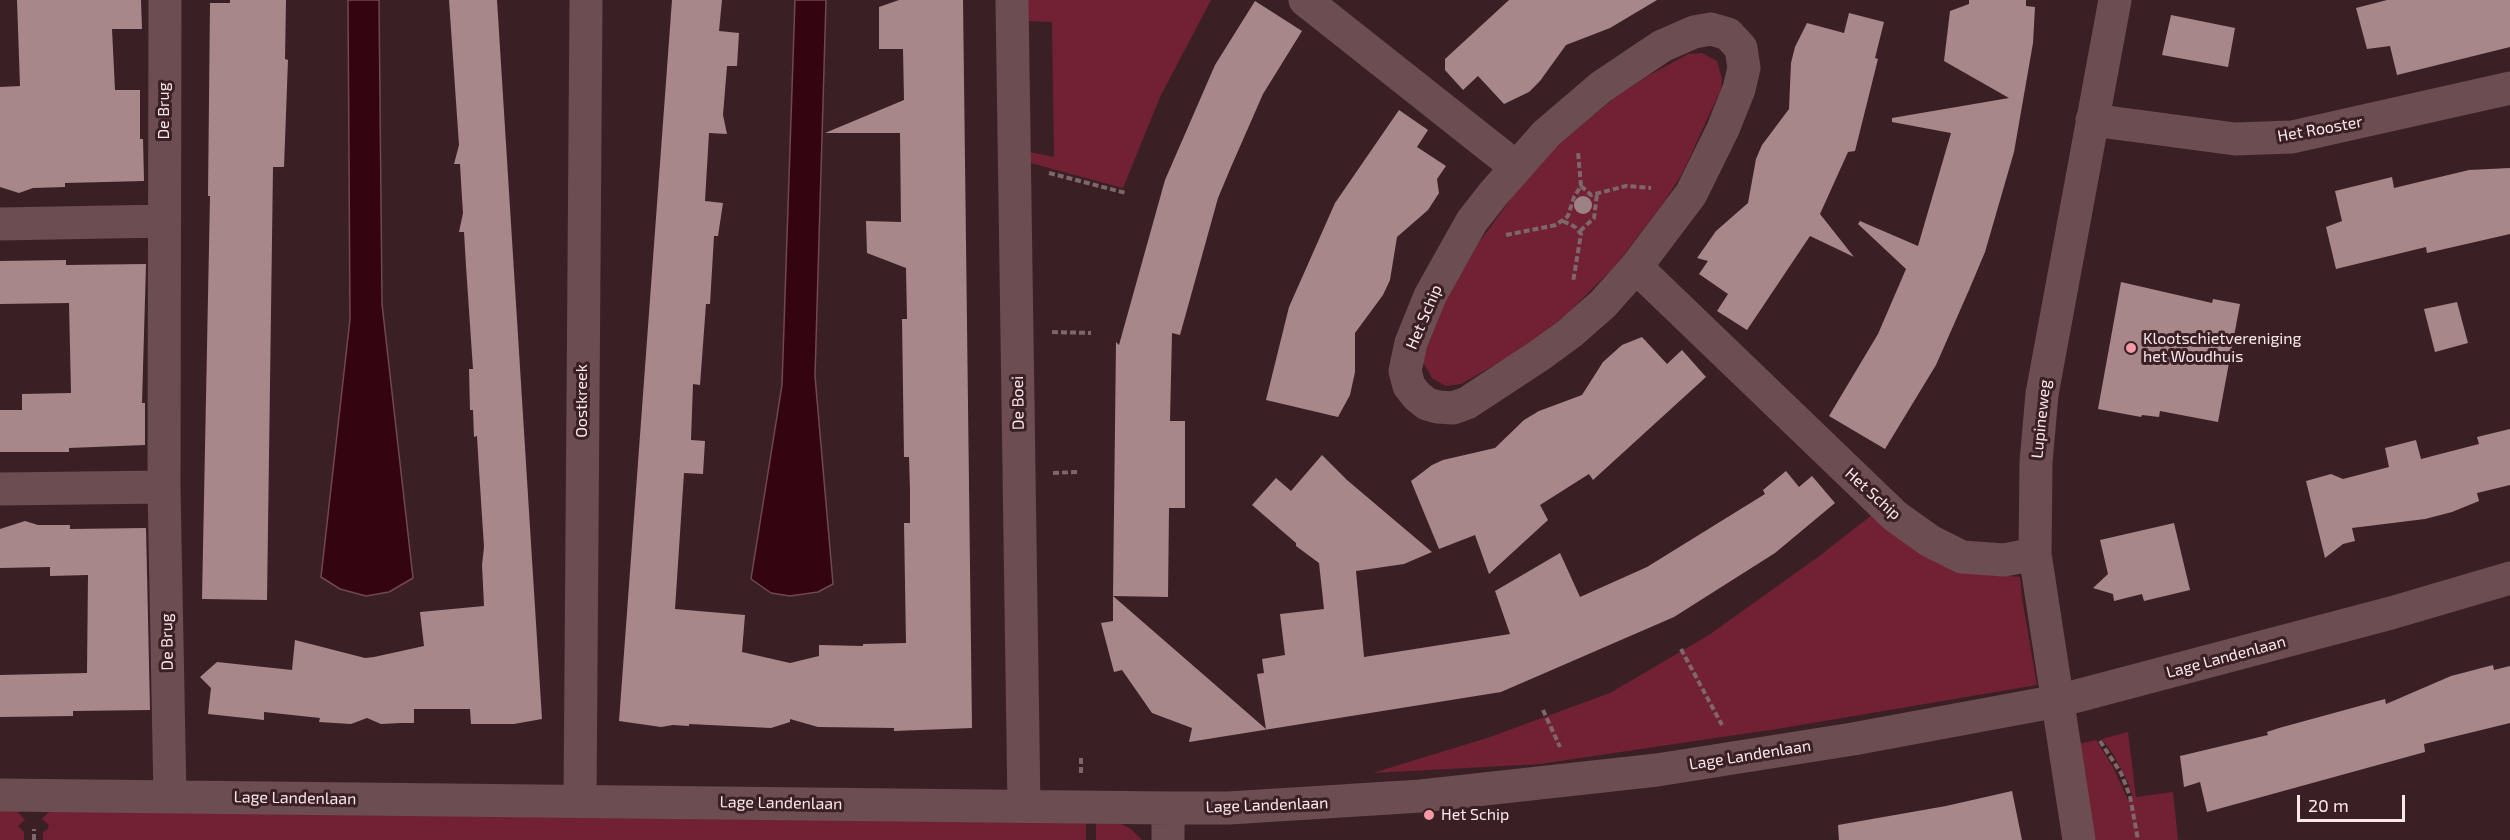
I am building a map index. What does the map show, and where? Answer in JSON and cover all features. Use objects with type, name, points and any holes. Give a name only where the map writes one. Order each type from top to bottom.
[{"type":"street","name":"De Brug","points":[[165,0],[164,487],[170,797]]},
{"type":"street","name":"Oostkreek","points":[[580,801],[585,0]]},
{"type":"street","name":"De Boei","points":[[1012,0],[1024,806]]},
{"type":"street","points":[[1305,0],[1516,167]]},
{"type":"street","name":"Lupineweg","points":[[2079,840],[2035,554],[2036,462],[2042,394],[2115,0]]},
{"type":"street","name":"Het Schip","points":[[1711,30],[1728,34],[1741,48],[1744,68],[1739,89],[1710,156],[1685,202],[1636,267],[1603,304],[1540,356],[1467,403],[1453,408],[1427,404],[1409,386],[1405,371],[1407,357],[1430,296],[1468,229],[1516,167],[1546,134],[1579,104],[1633,63],[1662,46],[1694,32],[1711,30]]},
{"type":"street","name":"Het Rooster","points":[[2092,120],[2235,139],[2292,137],[2510,88]]},
{"type":"street","points":[[0,224],[164,221]]},
{"type":"street","name":"Het Schip","points":[[1636,267],[1895,516],[1930,541],[1962,557],[2004,560],[2035,554]]},
{"type":"street","points":[[0,489],[164,487]]},
{"type":"street","name":"Lage Landenlaan","points":[[0,795],[1168,808],[1240,807],[1421,796],[1574,780],[1740,757],[2058,701],[2391,613],[2510,578]]},
{"type":"street","points":[[1168,808],[1168,840]]},
{"type":"path","points":[[1579,104],[1577,161],[1581,186],[1591,195],[1617,187],[1642,186],[1685,202]]},
{"type":"path","points":[[1015,164],[1126,193]]},
{"type":"path","points":[[1468,229],[1480,234],[1502,236],[1528,232],[1563,221],[1568,216],[1574,197],[1581,186]]},
{"type":"path","points":[[1572,285],[1579,253],[1580,232],[1594,218],[1597,194]]},
{"type":"path","points":[[1563,221],[1580,232]]},
{"type":"path","points":[[1682,649],[1740,757]]},
{"type":"path","points":[[2097,737],[2130,796],[2138,840]]},
{"type":"path","points":[[33,840],[34,832]]},
{"type":"shaded area","points":[[348,0],[379,0],[382,304],[413,578],[389,592],[366,596],[340,589],[321,577],[350,319]]},
{"type":"shaded area","points":[[795,0],[826,0],[815,376],[833,584],[818,592],[790,596],[771,593],[751,579],[782,385]]},
{"type":"shaded area","points":[[1024,0],[1211,0],[1160,97],[1123,188],[1027,162],[1029,152],[1054,157],[1052,22],[1027,21]]},
{"type":"shaded area","points":[[1702,53],[1717,61],[1722,79],[1721,89],[1682,174],[1664,202],[1616,265],[1568,313],[1519,351],[1461,384],[1446,386],[1432,378],[1423,358],[1443,306],[1478,244],[1516,192],[1556,147],[1614,98],[1688,54]]},
{"type":"shaded area","points":[[1877,511],[1969,572],[2020,577],[2037,685],[1783,728],[1540,764],[1373,773],[1490,737],[1610,693],[1709,635],[1818,557]]},
{"type":"shaded area","points":[[2128,732],[2136,797],[2173,792],[2178,840],[2092,840],[2079,744],[2096,740],[2113,767],[2128,800],[2133,798],[2128,782],[2102,739]]},
{"type":"shaded area","points":[[0,810],[16,810],[25,820],[18,826],[24,832],[24,840],[0,840]]},
{"type":"shaded area","points":[[50,811],[1086,822],[1086,840],[43,840],[43,832],[49,825],[42,819]]},
{"type":"shaded area","points":[[1096,822],[1121,824],[1131,829],[1142,840],[1096,840]]},
{"type":"building","points":[[17,0],[141,0],[142,29],[112,29],[115,90],[140,90],[140,139],[143,139],[144,181],[65,183],[65,187],[33,188],[19,193],[0,187],[0,87],[20,86]]},
{"type":"building","points":[[230,0],[286,0],[285,59],[288,60],[284,167],[273,167],[267,600],[202,599],[210,196],[208,196],[210,3],[230,3]]},
{"type":"building","points":[[449,0],[497,0],[542,719],[514,724],[471,724],[470,709],[414,709],[414,723],[381,724],[367,718],[351,724],[319,722],[320,718],[264,712],[264,720],[208,714],[211,688],[200,677],[217,662],[292,670],[295,640],[365,658],[374,657],[424,646],[420,612],[484,606],[482,565],[484,547],[477,436],[474,437],[473,410],[470,410],[469,369],[473,369],[464,232],[459,232],[463,213],[460,164],[454,164],[459,145]]},
{"type":"building","points":[[672,0],[722,0],[719,31],[739,33],[737,66],[727,66],[723,115],[727,134],[709,133],[705,201],[723,203],[718,236],[714,236],[710,304],[706,304],[700,385],[693,384],[691,440],[705,441],[703,474],[684,473],[675,609],[745,615],[742,652],[790,663],[819,656],[819,645],[863,646],[863,644],[906,643],[904,523],[910,523],[910,490],[909,457],[904,457],[902,319],[907,319],[906,268],[867,253],[866,221],[901,222],[900,133],[825,133],[904,100],[903,49],[879,49],[879,7],[899,0],[963,0],[972,728],[894,731],[894,728],[818,727],[790,719],[790,722],[771,728],[689,724],[689,726],[661,727],[619,721]]},
{"type":"building","points":[[1509,0],[1657,0],[1610,28],[1566,45],[1540,81],[1529,92],[1504,104],[1478,76],[1463,90],[1445,70],[1445,59]]},
{"type":"building","points":[[1969,0],[2026,0],[2026,6],[2035,7],[2033,43],[2014,152],[1985,252],[1969,290],[1936,365],[1885,449],[1829,416],[1878,334],[1906,269],[1858,224],[1860,221],[1918,246],[1951,133],[1892,122],[1892,118],[2009,98],[1944,61],[1950,11],[1969,4]]},
{"type":"building","points":[[2387,0],[2510,0],[2510,47],[2397,75],[2390,46],[2367,49],[2356,8]]},
{"type":"building","points":[[1255,1],[1302,31],[1263,94],[1231,167],[1218,198],[1180,335],[1172,333],[1170,421],[1185,421],[1185,508],[1169,508],[1168,597],[1113,596],[1116,342],[1119,345],[1165,180],[1215,65]]},
{"type":"building","points":[[1849,13],[1884,22],[1875,58],[1878,59],[1855,151],[1848,152],[1820,214],[1854,257],[1810,236],[1747,330],[1717,311],[1728,294],[1699,274],[1708,261],[1697,258],[1716,231],[1748,203],[1756,159],[1762,145],[1789,109],[1791,63],[1795,47],[1807,23],[1844,33]]},
{"type":"building","points":[[2171,15],[2235,28],[2228,67],[2162,55]]},
{"type":"building","points":[[1399,110],[1428,130],[1417,147],[1446,166],[1437,179],[1439,193],[1428,210],[1397,237],[1390,280],[1383,295],[1355,333],[1355,372],[1350,395],[1338,417],[1266,400],[1289,307],[1335,203]]},
{"type":"building","points":[[2510,168],[2510,234],[2427,253],[2426,247],[2336,269],[2326,227],[2342,221],[2335,191],[2392,177],[2394,188],[2469,170]]},
{"type":"building","points":[[66,260],[66,265],[146,264],[142,403],[145,403],[145,445],[69,448],[69,452],[0,452],[0,410],[22,410],[22,394],[71,393],[69,303],[0,304],[0,261]]},
{"type":"building","points":[[2121,282],[2212,303],[2213,299],[2240,304],[2218,422],[2160,411],[2159,417],[2142,415],[2141,417],[2098,409]]},
{"type":"building","points":[[2457,302],[2468,343],[2435,352],[2424,309]]},
{"type":"building","points":[[1642,337],[1667,364],[1682,350],[1706,377],[1593,480],[1589,474],[1540,505],[1548,520],[1489,574],[1475,535],[1439,549],[1411,481],[1432,465],[1443,460],[1495,448],[1524,420],[1539,411],[1582,395],[1603,362],[1622,345]]},
{"type":"building","points":[[2510,429],[2510,485],[2477,493],[2479,501],[2452,512],[2425,519],[2352,528],[2355,541],[2343,544],[2325,558],[2306,481],[2331,474],[2343,479],[2389,467],[2385,448],[2416,440],[2421,459],[2479,444],[2477,437]]},
{"type":"building","points":[[1322,455],[1347,480],[1432,552],[1404,564],[1356,571],[1364,657],[1510,634],[1495,591],[1560,553],[1580,597],[1647,567],[1765,494],[1763,490],[1786,471],[1799,487],[1812,476],[1835,503],[1775,553],[1674,617],[1501,692],[1189,742],[1192,728],[1152,713],[1122,670],[1114,672],[1101,623],[1113,621],[1113,596],[1266,729],[1257,674],[1264,673],[1262,659],[1285,655],[1280,614],[1324,609],[1319,563],[1296,546],[1296,543],[1252,505],[1276,478],[1291,491]]},
{"type":"building","points":[[25,521],[38,525],[70,525],[70,529],[146,528],[150,710],[73,711],[73,716],[0,717],[0,675],[87,673],[88,575],[50,576],[50,567],[0,568],[0,529]]},
{"type":"building","points":[[2174,523],[2190,590],[2144,601],[2142,594],[2114,601],[2113,594],[2093,588],[2108,574],[2100,540]]},
{"type":"building","points":[[2493,665],[2494,670],[2510,666],[2510,723],[2424,744],[2425,752],[2207,812],[2200,782],[2184,787],[2180,756],[2268,735],[2267,732],[2279,728],[2385,699],[2386,704],[2451,676]]},
{"type":"building","points":[[2012,791],[2022,840],[1839,840],[1838,825],[1946,806]]},
{"type":"place","name":"Klootschietvereniging het Woudhuis","points":[[2131,348]]},
{"type":"place","name":"Het Schip","points":[[1429,815]]}]
